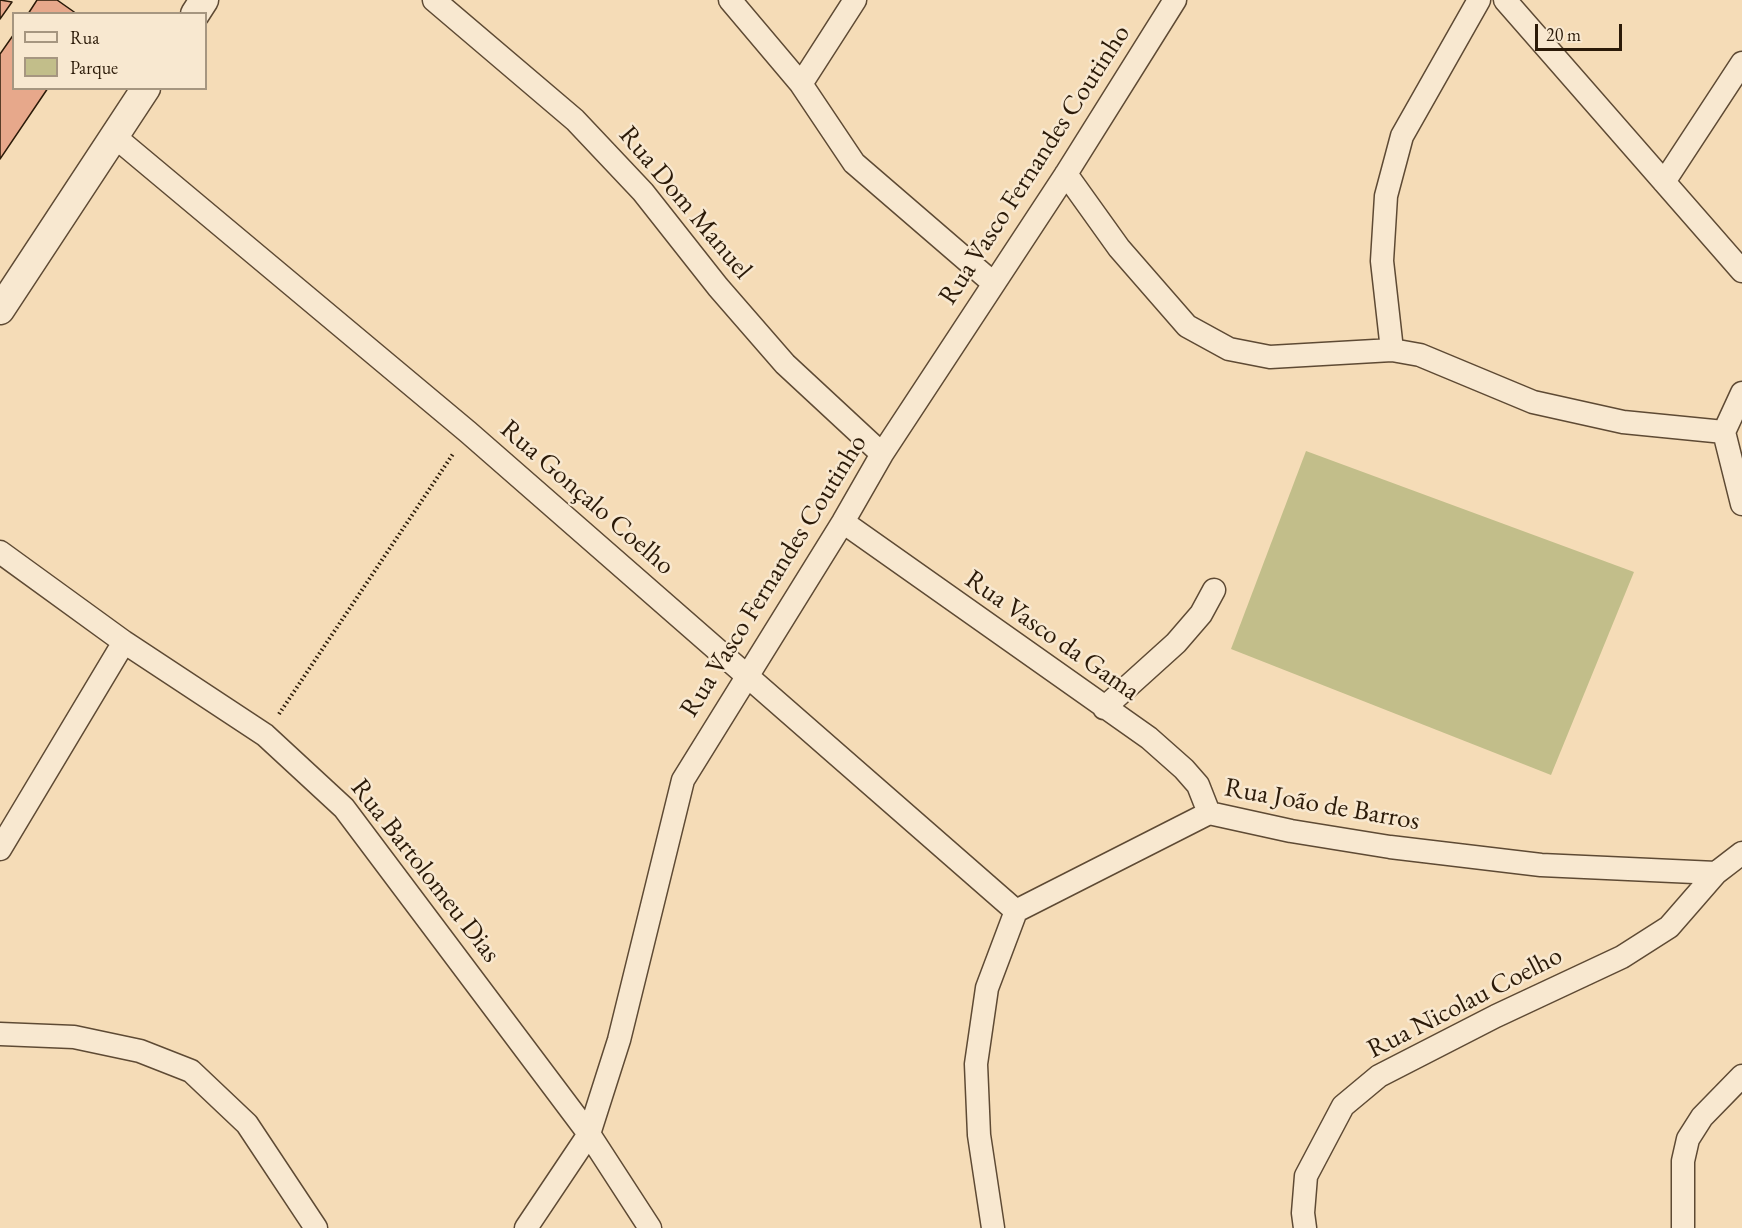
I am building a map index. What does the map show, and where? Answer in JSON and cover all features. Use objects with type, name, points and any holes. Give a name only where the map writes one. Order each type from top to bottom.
[{"type":"street","name":"Rua Dom Manuel","points":[[434,0],[575,120],[643,192],[718,287],[785,364],[882,454]]},
{"type":"street","points":[[730,0],[801,84],[854,163],[993,282]]},
{"type":"street","points":[[801,84],[855,0]]},
{"type":"street","name":"Rua Vasco Fernandes Coutinho","points":[[526,1228],[589,1134],[619,1040],[682,780],[745,675],[843,522],[882,454],[1066,174],[1175,0]]},
{"type":"street","points":[[1392,350],[1382,261],[1386,196],[1402,136],[1479,0]]},
{"type":"street","points":[[1505,0],[1742,271]]},
{"type":"street","points":[[1664,182],[1742,63]]},
{"type":"street","points":[[0,310],[145,90]]},
{"type":"street","name":"Rua Gonçalo Coelho","points":[[114,136],[468,432],[1016,911]]},
{"type":"street","points":[[1066,174],[1119,248],[1187,326],[1229,349],[1270,357],[1392,350],[1420,355],[1533,402],[1623,422],[1724,432]]},
{"type":"street","points":[[1742,393],[1724,432],[1742,504]]},
{"type":"street","name":"Rua Vasco da Gama","points":[[843,522],[1149,738],[1184,769],[1198,785],[1209,813]]},
{"type":"street","name":"Rua Bartolomeu Dias","points":[[0,552],[124,642],[265,735],[344,808],[589,1134],[650,1228]]},
{"type":"street","points":[[1104,708],[1176,643],[1201,614],[1214,590]]},
{"type":"street","points":[[0,849],[124,642]]},
{"type":"street","name":"Rua João de Barros","points":[[1016,911],[1209,813],[1291,831],[1390,847],[1541,865],[1716,873]]},
{"type":"street","points":[[1716,873],[1742,853]]},
{"type":"street","name":"Rua Nicolau Coelho","points":[[1305,1228],[1303,1214],[1306,1176],[1343,1106],[1379,1076],[1496,1016],[1622,957],[1669,927],[1716,873]]},
{"type":"street","points":[[993,1228],[979,1135],[976,1064],[987,988],[1016,911]]},
{"type":"street","points":[[0,1034],[74,1037],[140,1051],[191,1071],[247,1124],[316,1228]]},
{"type":"street","points":[[1683,1228],[1683,1161],[1688,1139],[1702,1117],[1742,1076]]},
{"type":"path","points":[[265,735],[468,432]]},
{"type":"green space","points":[[1306,451],[1634,572],[1551,775],[1231,649]]},
{"type":"building","points":[[0,0],[12,2],[0,19]]},
{"type":"building","points":[[37,0],[57,0],[74,12],[29,12]]},
{"type":"building","points":[[12,37],[12,90],[47,90],[0,159],[0,54]]}]
